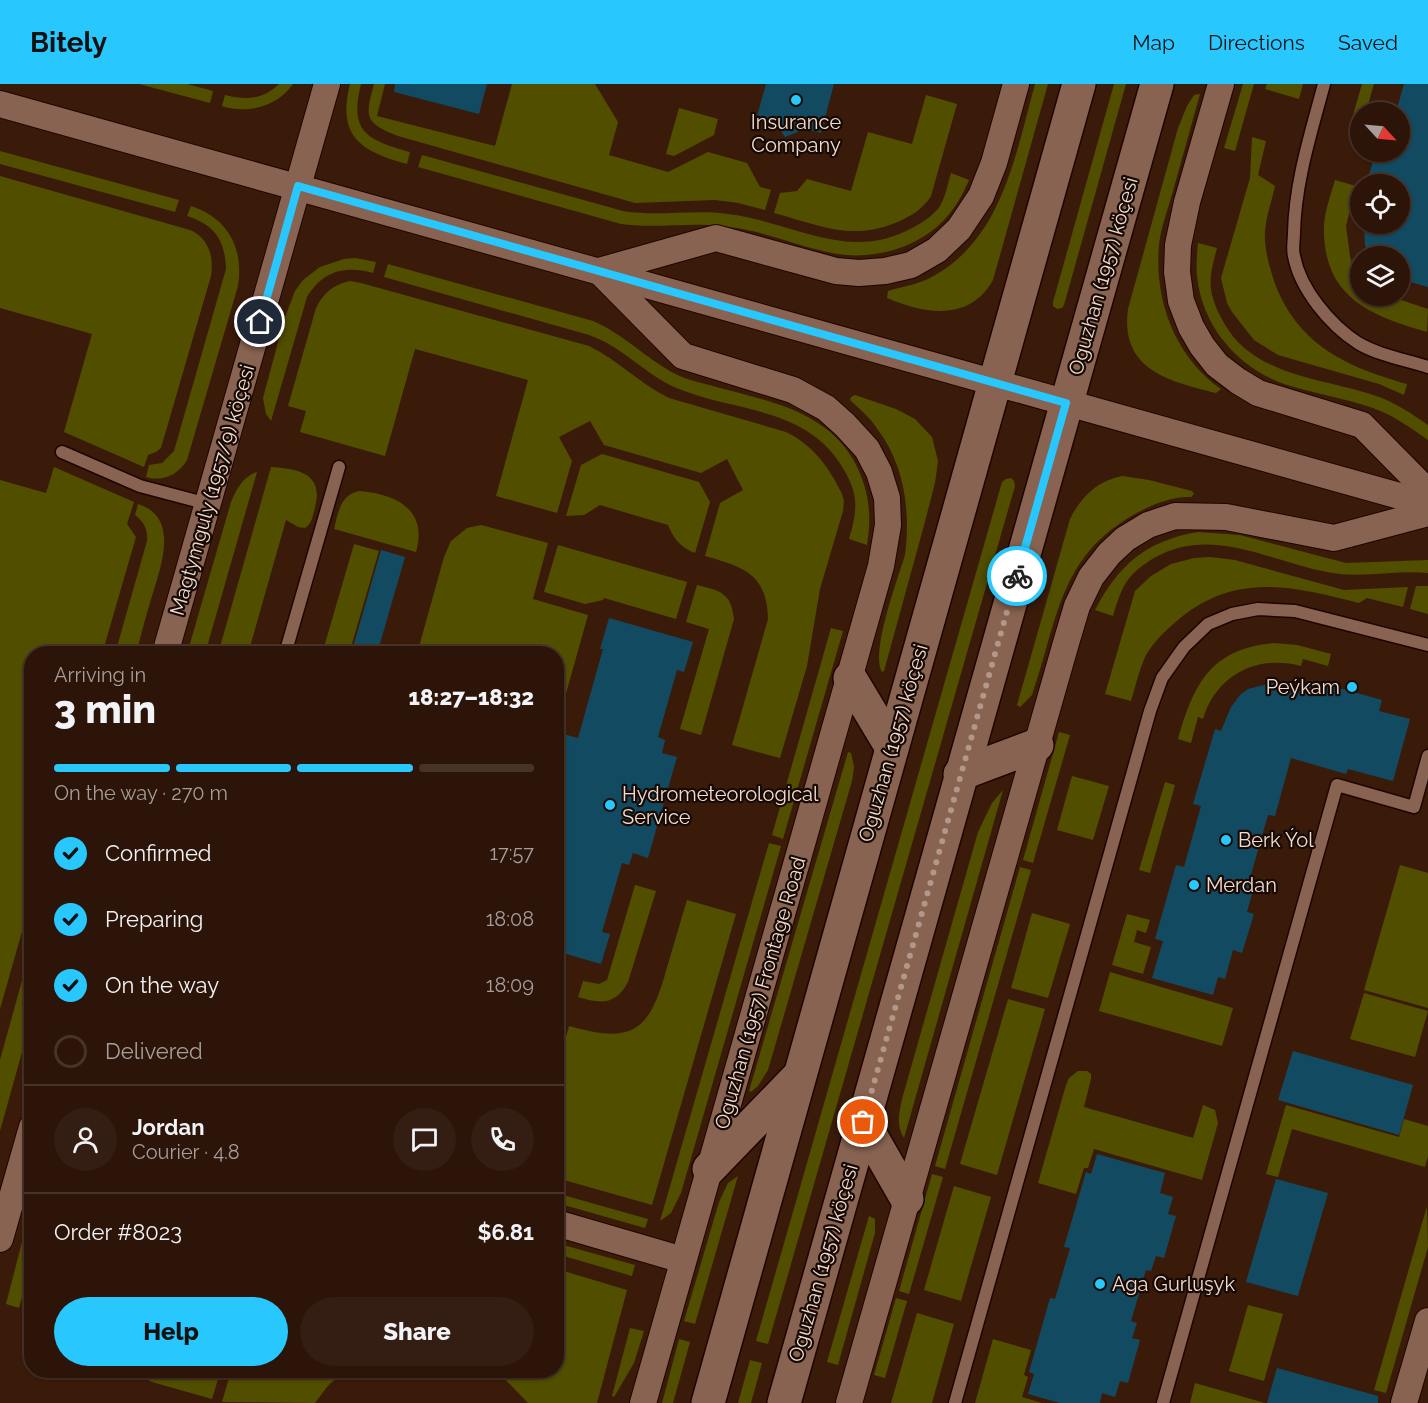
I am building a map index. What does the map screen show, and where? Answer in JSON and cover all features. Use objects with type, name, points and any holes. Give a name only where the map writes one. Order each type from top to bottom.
[{"type":"main road","name":"Oguzhan (1957) köçesi","points":[[708,1403],[1079,84]]},
{"type":"main road","name":"Oguzhan (1957) köçesi","points":[[784,1403],[960,774],[1157,84]]},
{"type":"main road","points":[[850,678],[892,748]]},
{"type":"main road","points":[[960,774],[1037,745]]},
{"type":"main road","points":[[709,1169],[799,1075]]},
{"type":"main road","points":[[863,1122],[907,1199]]},
{"type":"street","name":"Magtymguly (1957/9) köçesi","points":[[167,646],[327,84]]},
{"type":"street","points":[[599,271],[716,238],[837,271],[859,273],[885,271],[911,265],[936,250],[959,229],[981,196],[994,163],[1016,84]]},
{"type":"street","points":[[1221,84],[1187,201],[1178,245],[1177,272],[1181,301],[1191,327],[1216,364],[1238,381],[1258,393],[1362,425],[1428,492]]},
{"type":"street","points":[[0,104],[1428,504]]},
{"type":"street","name":"Oguzhan (1957) Frontage Road","points":[[599,271],[683,356],[793,390],[826,408],[845,424],[867,449],[879,472],[887,498],[888,525],[881,566],[643,1403]]},
{"type":"street","points":[[849,1403],[1077,606],[1092,577],[1109,554],[1133,534],[1148,525],[1175,516],[1226,517],[1334,538],[1428,513]]},
{"type":"street","points":[[0,1239],[24,1155]]},
{"type":"street","points":[[564,1225],[684,1260]]},
{"type":"street","points":[[1404,1403],[1428,1321]]},
{"type":"lane","points":[[1324,84],[1301,175],[1294,217],[1294,256],[1307,290],[1332,322],[1360,344],[1428,367]]},
{"type":"lane","points":[[62,452],[140,486],[208,504]]},
{"type":"lane","points":[[287,646],[339,467]]},
{"type":"lane","points":[[955,1403],[1147,722],[1162,678],[1184,647],[1208,624],[1232,614],[1258,609],[1294,611],[1428,645]]},
{"type":"lane","points":[[1163,1403],[1337,785],[1414,807],[1428,756]]},
{"type":"shaded area","points":[[139,84],[187,84],[213,91],[210,103]]},
{"type":"shaded area","points":[[279,84],[293,84],[279,98],[261,107],[242,109],[222,106],[225,95],[240,98],[260,96]]},
{"type":"shaded area","points":[[350,84],[361,84],[358,113],[365,132],[383,143],[410,152],[407,164],[376,153],[356,139],[347,117]]},
{"type":"shaded area","points":[[374,84],[385,84],[377,116],[495,146],[512,84],[595,84],[618,122],[609,155],[668,172],[708,152],[747,163],[760,187],[771,190],[765,210],[715,200],[635,203],[387,131],[373,123],[370,118],[369,104]]},
{"type":"shaded area","points":[[1035,84],[1048,84],[993,280],[972,303],[945,311],[916,308],[887,298],[888,291],[928,279],[953,263],[973,243],[989,220],[1012,168]]},
{"type":"shaded area","points":[[1114,84],[1126,84],[1064,305],[1057,309],[1053,306],[1053,302]]},
{"type":"shaded area","points":[[1243,84],[1254,84],[1235,151],[1224,148]]},
{"type":"shaded area","points":[[1267,84],[1303,84],[1299,99],[1265,89]]},
{"type":"shaded area","points":[[1362,84],[1374,84],[1369,102],[1357,102]]},
{"type":"shaded area","points":[[1200,94],[1161,232],[1158,266],[1164,306],[1171,326],[1191,361],[1221,389],[1216,393],[1180,383],[1151,369],[1139,359],[1131,346],[1127,329],[1128,309],[1178,128],[1194,95]]},
{"type":"shaded area","points":[[926,95],[957,104],[931,196],[916,212],[901,221],[864,231],[834,229],[774,213],[780,193],[797,191],[807,179],[851,191],[868,132],[912,144]]},
{"type":"shaded area","points":[[679,108],[718,119],[714,135],[674,156],[666,154]]},
{"type":"shaded area","points":[[1252,137],[1266,141],[1258,175],[1275,186],[1266,225],[1265,244],[1274,281],[1284,303],[1296,322],[1310,337],[1345,361],[1364,370],[1407,384],[1404,395],[1379,384],[1278,355],[1254,340],[1232,312],[1227,303],[1221,278],[1250,178]]},
{"type":"shaded area","points":[[0,151],[179,200],[175,212],[0,164]]},
{"type":"shaded area","points":[[422,155],[623,211],[728,214],[844,241],[866,242],[890,237],[914,227],[939,208],[951,173],[969,180],[959,200],[945,219],[920,239],[890,251],[843,255],[755,232],[716,225],[621,224],[418,167]]},
{"type":"shaded area","points":[[0,176],[190,230],[202,238],[209,249],[212,262],[211,276],[161,448],[148,455],[144,467],[64,432],[92,334],[0,308]]},
{"type":"shaded area","points":[[1335,180],[1350,184],[1350,210],[1346,226],[1350,256],[1350,296],[1340,286],[1331,269],[1325,249],[1324,225]]},
{"type":"shaded area","points":[[191,206],[215,218],[231,236],[238,259],[238,286],[187,460],[175,473],[158,479],[146,477],[149,465],[162,463],[174,451],[226,269],[221,242],[205,224],[187,216]]},
{"type":"shaded area","points":[[1198,243],[1217,248],[1211,278],[1214,303],[1224,323],[1237,341],[1253,355],[1292,373],[1376,396],[1397,405],[1428,425],[1428,440],[1402,422],[1380,411],[1284,384],[1267,377],[1237,356],[1214,328],[1206,312],[1197,276]]},
{"type":"shaded area","points":[[355,258],[376,262],[373,273],[353,270],[335,272],[320,281],[307,297],[271,421],[266,414],[263,398],[284,320],[295,291],[303,280],[320,267]]},
{"type":"shaded area","points":[[388,264],[593,321],[682,377],[773,403],[811,418],[842,443],[859,471],[868,502],[867,545],[849,539],[854,519],[855,501],[847,475],[826,446],[809,432],[768,414],[679,389],[656,377],[602,340],[589,335],[384,277]]},
{"type":"shaded area","points":[[350,281],[589,346],[669,398],[786,432],[812,450],[832,475],[842,494],[843,511],[820,589],[807,666],[780,758],[732,745],[768,619],[763,591],[750,574],[731,564],[705,556],[720,503],[743,490],[727,459],[701,473],[604,445],[590,421],[559,437],[572,461],[557,513],[496,496],[528,380],[415,349],[385,456],[300,432],[306,411],[288,406],[316,308],[330,290]]},
{"type":"shaded area","points":[[1410,303],[1428,309],[1427,332],[1386,318],[1364,306],[1410,306]]},
{"type":"shaded area","points":[[855,395],[896,409],[915,419],[932,437],[938,461],[935,483],[923,529],[882,672],[879,662],[882,633],[905,555],[906,504],[899,471],[886,441],[867,416],[850,400]]},
{"type":"shaded area","points":[[602,454],[699,482],[710,502],[695,553],[678,542],[668,525],[600,505],[584,515],[566,516],[581,465]]},
{"type":"shaded area","points":[[54,467],[134,502],[127,524],[136,537],[104,646],[24,646],[24,925],[0,1009],[0,480],[46,493]]},
{"type":"shaded area","points":[[271,467],[291,469],[306,475],[316,487],[317,496],[313,516],[305,528],[286,520],[250,646],[220,646]]},
{"type":"shaded area","points":[[257,472],[207,646],[189,646],[231,502],[241,484]]},
{"type":"shaded area","points":[[1122,476],[1149,480],[1192,491],[1194,494],[1191,497],[1162,502],[1135,514],[1110,531],[1090,550],[1075,571],[1064,593],[1032,695],[1020,707],[1017,705],[1070,519],[1079,504],[1097,486]]},
{"type":"shaded area","points":[[1011,478],[1015,486],[768,1344],[756,1341],[1002,482]]},
{"type":"shaded area","points":[[359,491],[386,496],[406,507],[418,525],[419,537],[416,552],[334,529],[344,501],[348,496]]},
{"type":"shaded area","points":[[138,504],[151,510],[159,520],[163,531],[163,557],[138,646],[117,646],[147,541],[145,526],[135,515]]},
{"type":"shaded area","points":[[481,525],[548,543],[533,599],[588,615],[564,701],[564,646],[419,646],[444,557],[451,541],[467,528]]},
{"type":"shaded area","points":[[1198,532],[1240,535],[1346,563],[1428,560],[1428,573],[1340,574],[1305,567],[1240,548],[1197,545],[1175,549],[1154,558],[1137,570],[1126,582],[1113,616],[1095,610],[1114,580],[1136,558],[1163,542]]},
{"type":"shaded area","points":[[354,544],[379,551],[351,646],[324,646]]},
{"type":"shaded area","points":[[558,545],[687,582],[676,619],[604,598],[585,604],[544,592]]},
{"type":"shaded area","points":[[1194,558],[1235,560],[1344,590],[1408,587],[1403,607],[1367,598],[1359,603],[1288,588],[1244,589],[1222,594],[1200,604],[1179,619],[1156,641],[1145,657],[1131,701],[1105,694],[1135,591],[1151,576],[1171,564]]},
{"type":"shaded area","points":[[697,585],[723,594],[730,603],[734,619],[701,735],[680,729],[709,629],[686,622]]},
{"type":"shaded area","points":[[1416,586],[1428,586],[1428,614],[1410,609]]},
{"type":"shaded area","points":[[831,628],[843,631],[783,839],[772,835]]},
{"type":"shaded area","points":[[1274,643],[1297,645],[1331,654],[1328,666],[1303,659],[1301,666],[1269,663],[1241,672],[1218,690],[1203,719],[1198,717],[1191,743],[1178,739],[1191,702],[1208,673],[1234,653]]},
{"type":"shaded area","points":[[1059,732],[1070,735],[1033,863],[1023,860]]},
{"type":"shaded area","points":[[848,752],[851,753],[854,767],[852,781],[768,1070],[758,1086],[751,1092],[749,1091]]},
{"type":"shaded area","points":[[1072,776],[1109,786],[1093,840],[1057,830]]},
{"type":"shaded area","points":[[1165,782],[1175,785],[1150,873],[1139,870]]},
{"type":"shaded area","points":[[1003,790],[904,1138],[899,1124],[902,1099],[978,832],[992,803]]},
{"type":"shaded area","points":[[769,843],[781,846],[681,1193],[671,1213],[660,1221]]},
{"type":"shaded area","points":[[1400,865],[1428,873],[1428,1008],[1364,990]]},
{"type":"shaded area","points":[[1020,867],[1031,870],[945,1169],[935,1166]]},
{"type":"shaded area","points":[[635,885],[656,891],[628,982],[618,995],[607,1001],[578,997],[583,981],[599,984],[607,980]]},
{"type":"shaded area","points":[[687,900],[736,914],[652,1205],[564,1180],[564,1044],[569,1026],[608,1034],[623,1033],[635,1028],[653,1008],[660,992]]},
{"type":"shaded area","points":[[1032,913],[1070,924],[1048,998],[1011,988]]},
{"type":"shaded area","points":[[1127,914],[1150,920],[1146,933],[1137,930],[1134,942],[1151,947],[1143,974],[1112,965]]},
{"type":"shaded area","points":[[1110,972],[1233,1008],[1222,1046],[1099,1011]]},
{"type":"shaded area","points":[[24,973],[24,1045],[0,1131],[0,1060]]},
{"type":"shaded area","points":[[1364,993],[1428,1011],[1415,1057],[1350,1039]]},
{"type":"shaded area","points":[[1008,999],[1045,1009],[997,1175],[960,1164]]},
{"type":"shaded area","points":[[1078,1071],[1087,1071],[1091,1074],[1084,1107],[1193,1138],[1203,1105],[1215,1110],[1218,1123],[1202,1180],[1094,1149],[1088,1168],[1084,1168],[1076,1194],[1038,1183],[1066,1085],[1069,1078]]},
{"type":"shaded area","points":[[1286,1105],[1399,1137],[1404,1119],[1428,1126],[1428,1156],[1425,1167],[1292,1129],[1278,1177],[1266,1174]]},
{"type":"shaded area","points":[[932,1174],[943,1177],[909,1294],[899,1291]]},
{"type":"shaded area","points":[[738,1176],[695,1324],[684,1321],[719,1202],[728,1183]]},
{"type":"shaded area","points":[[954,1186],[991,1197],[961,1301],[924,1290]]},
{"type":"shaded area","points":[[564,1195],[648,1219],[645,1228],[564,1205]]},
{"type":"shaded area","points":[[1427,1206],[1428,1247],[1386,1393],[1374,1390]]},
{"type":"shaded area","points":[[869,1216],[875,1219],[875,1233],[838,1365],[827,1362]]},
{"type":"shaded area","points":[[24,1234],[24,1290],[19,1308],[6,1304]]},
{"type":"shaded area","points":[[564,1245],[635,1265],[632,1276],[564,1256]]},
{"type":"shaded area","points":[[564,1271],[627,1290],[597,1403],[528,1403],[504,1378],[564,1378]]},
{"type":"shaded area","points":[[896,1298],[907,1301],[885,1378],[874,1375]]},
{"type":"shaded area","points":[[1248,1305],[1283,1314],[1264,1381],[1229,1371]]},
{"type":"shaded area","points":[[917,1313],[954,1324],[932,1403],[891,1403]]},
{"type":"shaded area","points":[[630,1328],[644,1331],[634,1363],[614,1397],[612,1396]]},
{"type":"shaded area","points":[[679,1339],[690,1342],[673,1403],[662,1403]]},
{"type":"shaded area","points":[[993,1339],[1031,1350],[1024,1375],[1028,1377],[1022,1397],[1042,1403],[975,1403]]},
{"type":"shaded area","points":[[750,1360],[762,1363],[751,1403],[738,1403]]},
{"type":"shaded area","points":[[145,1378],[218,1378],[212,1399]]},
{"type":"shaded area","points":[[231,1378],[341,1378],[330,1384],[315,1403],[222,1402],[228,1381]]},
{"type":"shaded area","points":[[1195,1383],[1265,1403],[1190,1403]]},
{"type":"building","points":[[395,84],[487,84],[479,114],[394,92]]},
{"type":"building","name":"Insurance Company","points":[[766,84],[834,84],[821,133],[805,129],[785,137],[773,120],[757,116]]},
{"type":"building","points":[[1404,84],[1428,84],[1428,287],[1410,282],[1410,246],[1365,245],[1364,234],[1410,234],[1410,174],[1369,174],[1373,162],[1410,162],[1410,102],[1399,102]]},
{"type":"building","points":[[381,550],[405,557],[379,646],[353,646]]},
{"type":"building","name":"Hydrometeorological Service","points":[[609,618],[693,642],[684,672],[677,670],[658,737],[665,740],[662,753],[677,757],[648,858],[633,853],[629,865],[622,863],[602,932],[610,934],[601,964],[564,953],[564,734],[578,738],[603,649],[600,649]]},
{"type":"building","name":"Berk Ýol","points":[[1310,680],[1382,700],[1379,711],[1410,719],[1393,781],[1348,769],[1346,774],[1291,758],[1275,816],[1268,815],[1248,885],[1254,887],[1247,912],[1254,914],[1242,953],[1233,950],[1225,979],[1218,977],[1213,995],[1152,978],[1163,941],[1155,939],[1176,865],[1184,867],[1201,806],[1193,804],[1215,729],[1221,731],[1231,707],[1248,689],[1272,683],[1283,683],[1307,690]]},
{"type":"building","points":[[1293,1051],[1413,1085],[1399,1135],[1278,1100]]},
{"type":"building","name":"Aga Gurluşyk","points":[[1097,1154],[1165,1173],[1160,1193],[1173,1197],[1168,1214],[1176,1216],[1164,1258],[1156,1256],[1151,1271],[1146,1270],[1131,1321],[1137,1323],[1132,1338],[1140,1340],[1128,1383],[1120,1381],[1115,1397],[1102,1393],[1100,1403],[1060,1403],[1028,1394],[1034,1374],[1029,1372],[1050,1298],[1055,1299],[1070,1248],[1064,1247],[1086,1172],[1091,1174]]},
{"type":"building","points":[[1276,1179],[1328,1193],[1298,1296],[1246,1282]]},
{"type":"building","points":[[1277,1368],[1378,1396],[1378,1403],[1267,1403]]},
{"type":"way so far","points":[[863,1122],[1017,576]]},
{"type":"place","name":"Insurance Company","points":[[796,100]]},
{"type":"place","name":"Peýkam","points":[[1352,687]]},
{"type":"place","name":"Hydrometeorological Service","points":[[610,805]]},
{"type":"place","name":"Berk Ýol","points":[[1226,840]]},
{"type":"place","name":"Merdan","points":[[1194,885]]},
{"type":"place","name":"Aga Gurluşyk","points":[[1100,1284]]},
{"type":"route","points":[[260,322],[298,186],[1066,403],[1017,576]]}]
